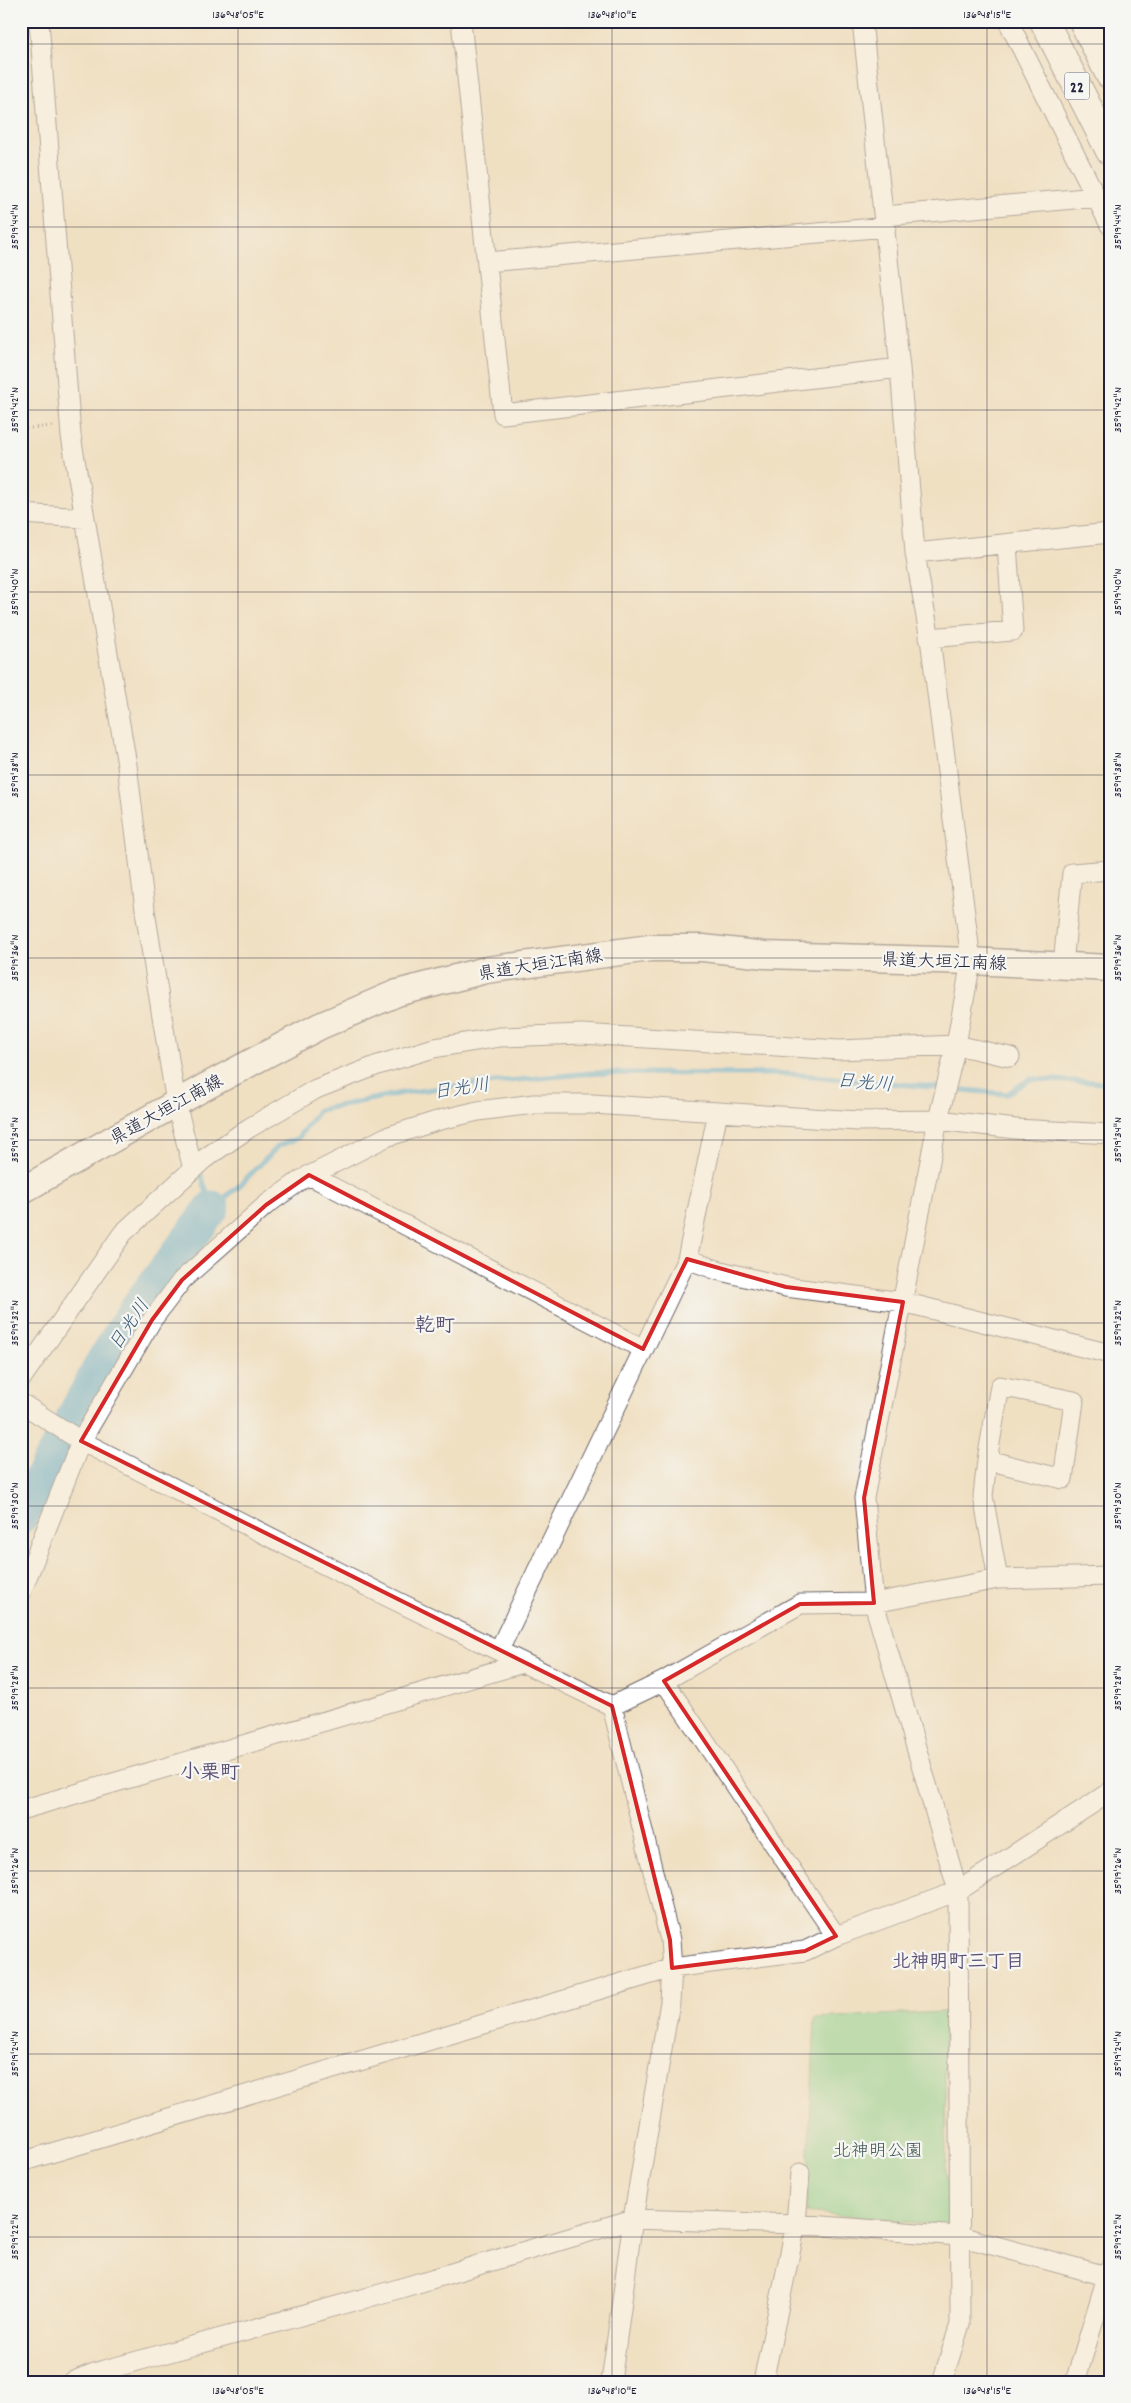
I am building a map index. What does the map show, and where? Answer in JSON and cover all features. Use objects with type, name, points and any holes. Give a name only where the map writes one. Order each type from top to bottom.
[{"type":"highway","name":"22","points":[[1044,21],[1110,151]]},
{"type":"highway","name":"22","points":[[1083,21],[1110,75]]},
{"type":"main road","name":"県道大垣江南線","points":[[21,1191],[176,1103],[320,1026],[398,993],[486,970],[650,948],[703,948],[764,955],[971,961],[1110,968]]},
{"type":"street","points":[[39,21],[71,425],[127,765],[146,917],[176,1103],[193,1169]]},
{"type":"street","points":[[461,21],[503,414],[900,368]]},
{"type":"street","points":[[862,21],[900,368],[915,553],[930,638],[971,961],[955,1049],[939,1118],[864,1498],[874,1603],[958,1892],[960,2324],[942,2382]]},
{"type":"street","points":[[1008,21],[1110,225]]},
{"type":"street","points":[[487,262],[1096,197]]},
{"type":"street","points":[[21,514],[85,518]]},
{"type":"street","points":[[915,553],[1110,533]]},
{"type":"street","points":[[930,638],[1013,631],[1007,544]]},
{"type":"street","points":[[1063,965],[1072,873],[1110,870]]},
{"type":"street","points":[[21,1379],[123,1233],[193,1169],[249,1128],[316,1089],[378,1065],[434,1048],[500,1037],[582,1034],[839,1050],[955,1049],[1010,1056]]},
{"type":"street","points":[[21,1593],[79,1440],[152,1320],[182,1280],[266,1206],[309,1175],[386,1137],[440,1120],[478,1111],[534,1104],[592,1104],[859,1121],[939,1118],[1016,1129],[1110,1134]]},
{"type":"street","points":[[498,1650],[687,1259],[718,1112]]},
{"type":"street","points":[[309,1175],[643,1349]]},
{"type":"street","points":[[687,1259],[717,1270],[786,1287],[903,1302],[1110,1354]]},
{"type":"street","points":[[987,1460],[1063,1479],[1074,1401],[1000,1386],[987,1460],[983,1496],[998,1579]]},
{"type":"street","points":[[21,1403],[79,1440],[612,1706]]},
{"type":"street","points":[[612,1706],[664,1681],[800,1604],[874,1603],[998,1579],[1110,1576]]},
{"type":"street","points":[[21,1810],[523,1663]]},
{"type":"street","points":[[664,1681],[836,1936]]},
{"type":"street","points":[[611,2382],[633,2219],[670,2002],[672,1968],[670,1940],[612,1706]]},
{"type":"street","points":[[21,2162],[672,1968],[805,1951],[836,1936],[958,1892],[1110,1792]]},
{"type":"street","points":[[762,2382],[796,2224],[800,2173]]},
{"type":"street","points":[[71,2382],[96,2378],[633,2219],[796,2224],[959,2236],[1109,2273],[1074,2382]]},
{"type":"path","points":[[21,429],[71,425]]},
{"type":"highlighted area","points":[[309,1175],[643,1349],[687,1259],[786,1287],[903,1302],[864,1498],[874,1603],[800,1604],[664,1681],[836,1936],[805,1951],[672,1968],[670,1940],[612,1706],[81,1441],[152,1320],[182,1280],[266,1205]]},
{"type":"green space","name":"北神明公園","points":[[944,2012],[947,2226],[806,2212],[815,2018]]},
{"type":"waterway","name":"日光川","points":[[199,1169],[212,1208],[239,1186],[278,1146],[298,1138],[319,1110],[402,1093],[464,1085],[592,1073],[791,1074],[1007,1094],[1030,1079],[1110,1083]]},
{"type":"waterway","name":"日光川","points":[[21,1516],[104,1360],[134,1312],[212,1208]]},
{"type":"district","name":"乾町","points":[[435,1324]]},
{"type":"district","name":"小栗町","points":[[210,1771]]},
{"type":"district","name":"北神明町三丁目","points":[[958,1960]]}]
